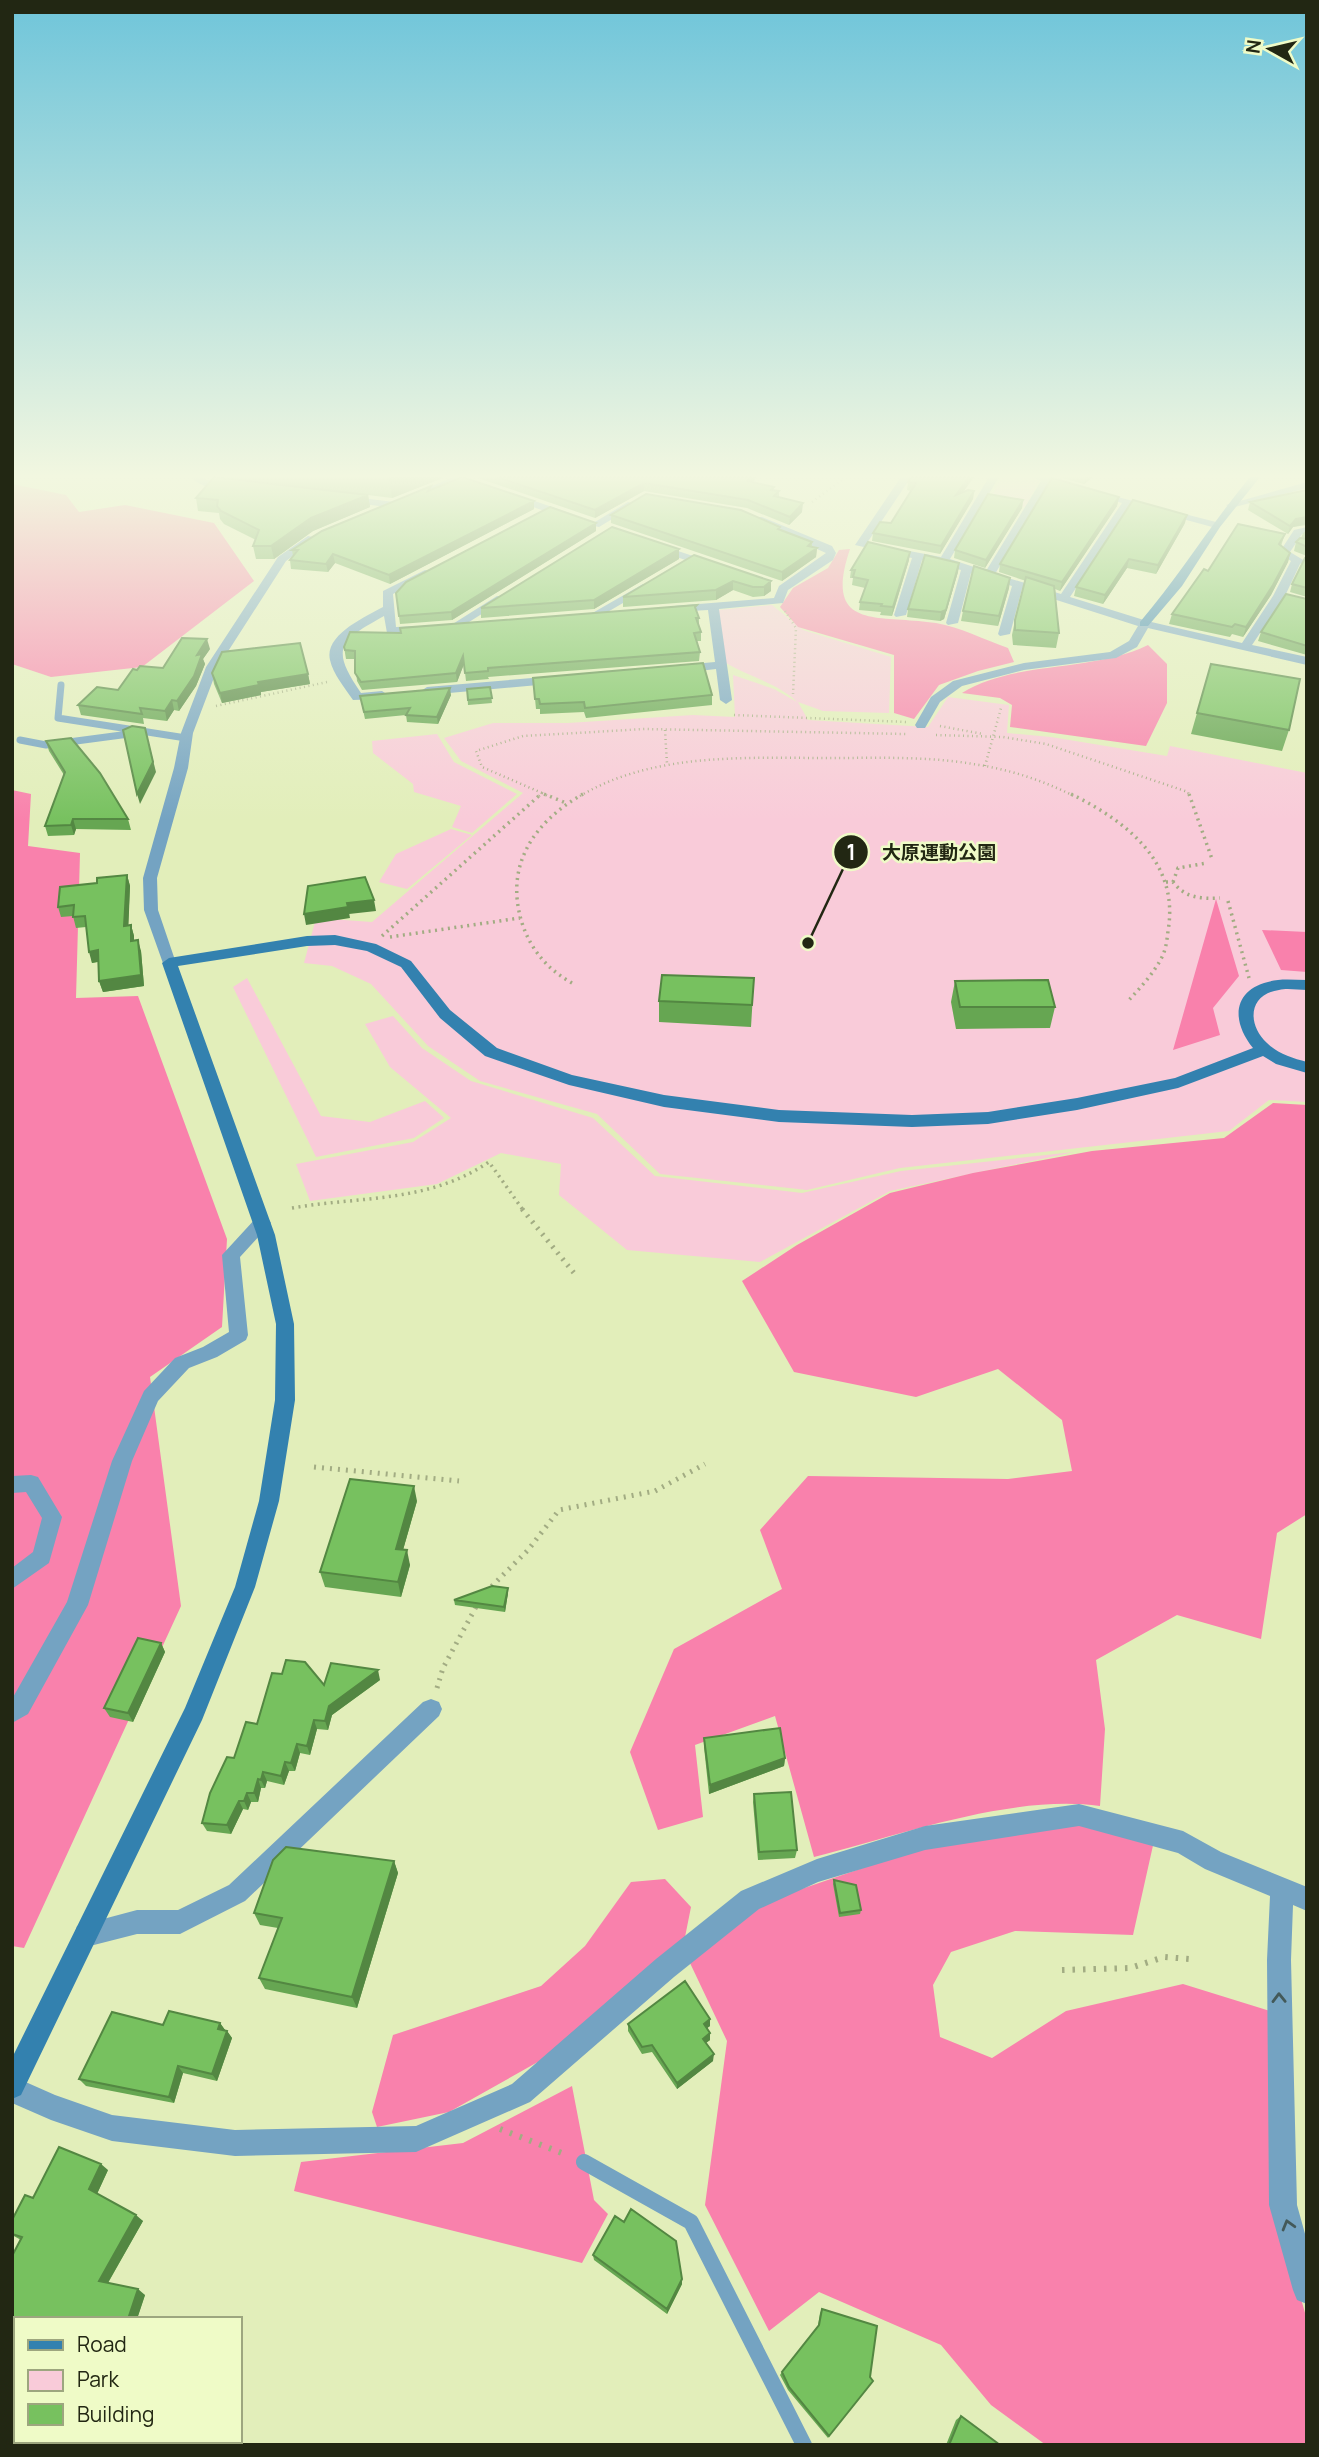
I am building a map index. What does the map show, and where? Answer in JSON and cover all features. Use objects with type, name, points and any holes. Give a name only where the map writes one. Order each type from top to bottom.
[{"type":"street","points":[[261,592],[212,667],[186,738],[181,768],[150,878],[150,910],[262,1223],[285,1324],[285,1400],[269,1501],[245,1587],[194,1713],[12,2087],[51,2108],[112,2128],[235,2143],[416,2139],[522,2093],[665,1968],[750,1900],[817,1871],[925,1838],[1079,1815],[1183,1843],[1213,1861],[1307,1899]]},
{"type":"street","points":[[390,592],[387,593],[391,631],[480,625]]},
{"type":"street","points":[[621,613],[589,615],[633,592]]},
{"type":"street","points":[[661,610],[779,601],[782,592]]},
{"type":"street","points":[[900,615],[907,592]]},
{"type":"street","points":[[952,623],[961,592]]},
{"type":"street","points":[[1004,634],[1016,592]]},
{"type":"street","points":[[1043,592],[1144,624],[1307,661]]},
{"type":"street","points":[[1064,598],[1068,592]]},
{"type":"street","points":[[923,729],[932,704],[942,693],[967,681],[991,673],[1112,655],[1128,650],[1139,638],[1144,624],[1171,592]]},
{"type":"street","points":[[1245,647],[1286,592]]},
{"type":"street","points":[[454,627],[510,593]]},
{"type":"street","points":[[713,607],[726,700]]},
{"type":"street","points":[[388,608],[341,640],[335,650],[335,659],[356,697],[397,694]]},
{"type":"street","points":[[666,670],[720,665]]},
{"type":"street","points":[[410,692],[572,678]]},
{"type":"street","points":[[169,963],[307,941],[335,940],[371,947],[406,964],[445,1014],[491,1052],[569,1080],[664,1101],[779,1116],[912,1121],[988,1118],[1077,1104],[1178,1083],[1264,1050]]},
{"type":"street","points":[[1307,985],[1274,985],[1257,992],[1246,1003],[1242,1017],[1247,1032],[1264,1050],[1278,1059],[1307,1068]]},
{"type":"street","points":[[12,1713],[20,1707],[77,1605],[122,1461],[151,1396],[182,1363],[210,1352],[239,1335],[231,1255],[262,1223]]},
{"type":"street","points":[[12,1485],[31,1483],[52,1517],[42,1557],[12,1580]]},
{"type":"street","points":[[86,1935],[137,1922],[180,1922],[236,1893],[431,1709]]},
{"type":"street","points":[[1282,1889],[1279,1960],[1283,2205],[1307,2290]]},
{"type":"lane","points":[[61,685],[58,718],[92,727],[145,731],[186,738]]},
{"type":"lane","points":[[20,740],[46,745],[99,740],[145,731]]},
{"type":"lane","points":[[584,2162],[691,2222],[804,2445]]},
{"type":"path","points":[[779,601],[796,628],[793,694]]},
{"type":"path","points":[[211,707],[328,682]]},
{"type":"path","points":[[726,700],[728,715],[888,720],[923,729],[1046,744],[1188,792],[1212,859]]},
{"type":"path","points":[[985,766],[1001,708]]},
{"type":"path","points":[[956,728],[994,737]]},
{"type":"path","points":[[665,730],[667,764]]},
{"type":"path","points":[[566,803],[482,767],[476,751],[523,736],[665,730],[911,734]]},
{"type":"path","points":[[572,984],[556,976],[528,943],[514,890],[519,865],[535,831],[566,803],[610,780],[641,769],[667,764],[707,759],[845,758],[947,761],[1026,775],[1078,794],[1144,842],[1166,882],[1170,897],[1166,949],[1152,974],[1129,1000]]},
{"type":"path","points":[[520,918],[379,939],[542,793]]},
{"type":"path","points":[[1173,881],[1178,868],[1192,863],[1207,863]]},
{"type":"path","points":[[1166,882],[1173,881]]},
{"type":"path","points":[[1173,881],[1177,888],[1190,897],[1220,898]]},
{"type":"path","points":[[1228,901],[1250,982]]},
{"type":"path","points":[[292,1208],[427,1192],[474,1175],[489,1162],[540,1234],[574,1273]]},
{"type":"path","points":[[431,1709],[443,1668],[472,1613],[491,1584],[528,1550],[559,1510],[655,1491],[705,1464]]},
{"type":"path","points":[[314,1467],[459,1481]]},
{"type":"path","points":[[1062,1970],[1130,1968],[1164,1957],[1190,1959]]},
{"type":"path","points":[[468,2117],[584,2162]]},
{"type":"green space","points":[[772,605],[803,630],[891,657],[889,713],[823,711],[798,702],[808,720],[928,727],[948,697],[1009,705],[1007,733],[1051,737],[1167,756],[1170,746],[1307,773],[1307,1102],[1269,1100],[1229,1131],[900,1168],[807,1190],[660,1174],[597,1114],[480,1081],[428,1046],[371,984],[332,966],[304,963],[316,918],[372,922],[523,793],[461,761],[444,738],[493,723],[568,723],[693,715],[735,717],[733,675],[774,689],[797,702],[772,685],[726,663],[718,610]]},
{"type":"green space","points":[[437,734],[454,762],[517,794],[472,833],[452,827],[461,806],[414,792],[413,784],[373,753],[372,741]]},
{"type":"green space","points":[[451,829],[472,835],[407,889],[379,882],[396,854]]},
{"type":"green space","points":[[247,978],[321,1116],[370,1122],[425,1101],[444,1118],[414,1138],[316,1157],[233,987]]},
{"type":"green space","points":[[393,1016],[422,1048],[471,1081],[593,1118],[655,1176],[802,1193],[901,1171],[1074,1152],[890,1191],[760,1262],[627,1250],[559,1195],[561,1164],[501,1153],[437,1184],[310,1201],[296,1164],[413,1142],[451,1118],[390,1067],[365,1024]]},
{"type":"shaded area","points":[[12,592],[240,592],[142,667],[51,677],[12,664]]},
{"type":"shaded area","points":[[790,592],[844,592],[850,607],[861,614],[954,627],[1008,648],[1014,662],[939,685],[914,719],[894,713],[894,655],[798,627],[780,607]]},
{"type":"shaded area","points":[[1148,645],[1167,664],[1167,703],[1146,746],[1010,727],[1012,705],[1000,698],[962,693],[1005,676],[1102,660]]},
{"type":"shaded area","points":[[12,790],[31,794],[28,846],[80,853],[76,998],[138,996],[227,1239],[222,1327],[150,1377],[181,1606],[24,1948],[12,1946]]},
{"type":"shaded area","points":[[1216,899],[1239,976],[1213,1008],[1220,1035],[1173,1050]]},
{"type":"shaded area","points":[[1262,930],[1307,932],[1307,972],[1281,970]]},
{"type":"shaded area","points":[[1273,1103],[1307,1105],[1307,1514],[1277,1533],[1261,1639],[1177,1615],[1096,1660],[1105,1729],[1100,1806],[1066,1804],[993,1811],[814,1857],[775,1716],[695,1745],[703,1817],[658,1830],[630,1752],[674,1649],[782,1589],[760,1530],[808,1476],[1008,1479],[1072,1471],[1062,1420],[998,1369],[916,1397],[794,1372],[742,1281],[797,1245],[890,1193],[973,1173],[1092,1151],[1224,1138]]},
{"type":"shaded area","points":[[1079,1820],[1154,1841],[1133,1935],[1015,1931],[951,1952],[933,1985],[940,2037],[992,2058],[1066,2011],[1183,1984],[1270,2011],[1274,2203],[1307,2320],[1307,2445],[1046,2445],[991,2405],[941,2345],[819,2292],[769,2331],[705,2205],[727,2041],[690,1963],[755,1905],[927,1846]]},
{"type":"shaded area","points":[[665,1879],[691,1907],[685,1937],[552,2054],[449,2112],[377,2127],[372,2112],[393,2035],[541,1986],[585,1946],[631,1882]]},
{"type":"shaded area","points":[[572,2086],[594,2200],[608,2214],[582,2263],[294,2191],[301,2162],[463,2143]]},
{"type":"building","points":[[484,592],[451,612],[399,616],[396,593]]},
{"type":"building","points":[[507,592],[608,592],[594,600],[481,608]]},
{"type":"building","points":[[632,592],[694,592],[623,597]]},
{"type":"building","points":[[864,592],[898,592],[893,607],[860,602]]},
{"type":"building","points":[[913,592],[951,592],[946,610],[941,612],[908,609]]},
{"type":"building","points":[[968,592],[1006,592],[999,616],[963,611]]},
{"type":"building","points":[[1022,592],[1055,592],[1059,633],[1015,630]]},
{"type":"building","points":[[1188,592],[1269,592],[1246,627],[1235,624],[1232,627],[1172,614]]},
{"type":"building","points":[[1286,594],[1307,599],[1307,646],[1261,632]]},
{"type":"building","points":[[697,605],[695,607],[699,618],[696,618],[701,632],[694,633],[700,652],[488,668],[488,671],[465,673],[463,656],[456,673],[361,682],[355,673],[355,651],[345,650],[344,647],[350,632],[401,633],[400,628]]},
{"type":"building","points":[[182,638],[207,639],[197,655],[202,654],[194,676],[177,701],[172,700],[165,711],[140,708],[142,714],[78,705],[97,687],[118,690],[133,669],[137,670],[140,666],[163,668]]},
{"type":"building","points":[[300,643],[308,674],[258,682],[259,685],[220,693],[212,673],[222,652]]},
{"type":"building","points":[[703,663],[712,695],[585,708],[584,702],[540,704],[539,699],[535,699],[533,678]]},
{"type":"building","points":[[1211,664],[1300,679],[1289,730],[1197,713]]},
{"type":"building","points":[[490,687],[492,698],[468,700],[467,689]]},
{"type":"building","points":[[450,688],[437,717],[406,715],[410,708],[364,712],[360,696]]},
{"type":"building","points":[[132,726],[145,728],[153,762],[137,794],[123,730]]},
{"type":"building","points":[[71,738],[100,773],[128,819],[73,819],[71,825],[45,826],[65,772],[46,741]]},
{"type":"building","points":[[127,875],[124,926],[131,925],[131,941],[138,940],[141,975],[99,981],[98,950],[89,952],[85,916],[73,917],[74,905],[58,907],[60,887],[97,883],[97,878]]},
{"type":"building","points":[[365,877],[374,900],[347,903],[348,907],[304,914],[308,886]]},
{"type":"building","points":[[662,975],[754,978],[752,1005],[659,1001]]},
{"type":"building","points":[[1048,980],[1055,1007],[960,1007],[955,981]]},
{"type":"building","points":[[350,1479],[414,1486],[396,1549],[407,1550],[398,1582],[320,1572]]},
{"type":"building","points":[[492,1586],[508,1588],[504,1607],[454,1600]]},
{"type":"building","points":[[138,1638],[161,1643],[128,1713],[104,1708]]},
{"type":"building","points":[[286,1660],[305,1662],[324,1685],[331,1663],[378,1670],[329,1706],[325,1721],[314,1720],[307,1746],[297,1744],[291,1763],[285,1762],[281,1776],[263,1772],[254,1793],[247,1793],[244,1801],[239,1801],[227,1825],[202,1823],[210,1793],[227,1757],[234,1758],[246,1722],[257,1724],[272,1673],[282,1674]]},
{"type":"building","points":[[780,1728],[785,1758],[710,1785],[704,1738]]},
{"type":"building","points":[[791,1792],[797,1850],[759,1852],[754,1794]]},
{"type":"building","points":[[286,1847],[394,1861],[352,1997],[259,1978],[282,1918],[254,1913],[273,1860]]},
{"type":"building","points":[[834,1880],[856,1885],[861,1910],[840,1913]]},
{"type":"building","points":[[685,1981],[710,2019],[704,2024],[710,2033],[703,2039],[714,2054],[677,2083],[652,2045],[642,2047],[628,2024]]},
{"type":"building","points":[[169,2011],[220,2023],[218,2029],[227,2031],[212,2074],[178,2066],[169,2097],[79,2079],[112,2012],[163,2025]]},
{"type":"building","points":[[59,2147],[101,2164],[89,2189],[136,2215],[99,2281],[138,2289],[129,2317],[14,2317],[12,2373],[12,2256],[22,2237],[12,2234],[12,2220],[25,2195],[33,2198]]},
{"type":"building","points":[[631,2209],[676,2241],[682,2279],[667,2309],[593,2255],[615,2216],[624,2222]]},
{"type":"building","points":[[822,2309],[877,2326],[870,2377],[873,2381],[829,2436],[789,2387],[782,2372],[819,2325]]},
{"type":"building","points":[[961,2416],[1000,2445],[949,2445]]},
{"type":"waterway","points":[[42,2443],[49,2445]]},
{"type":"place","name":"大原運動公園","points":[[808,943]]}]
